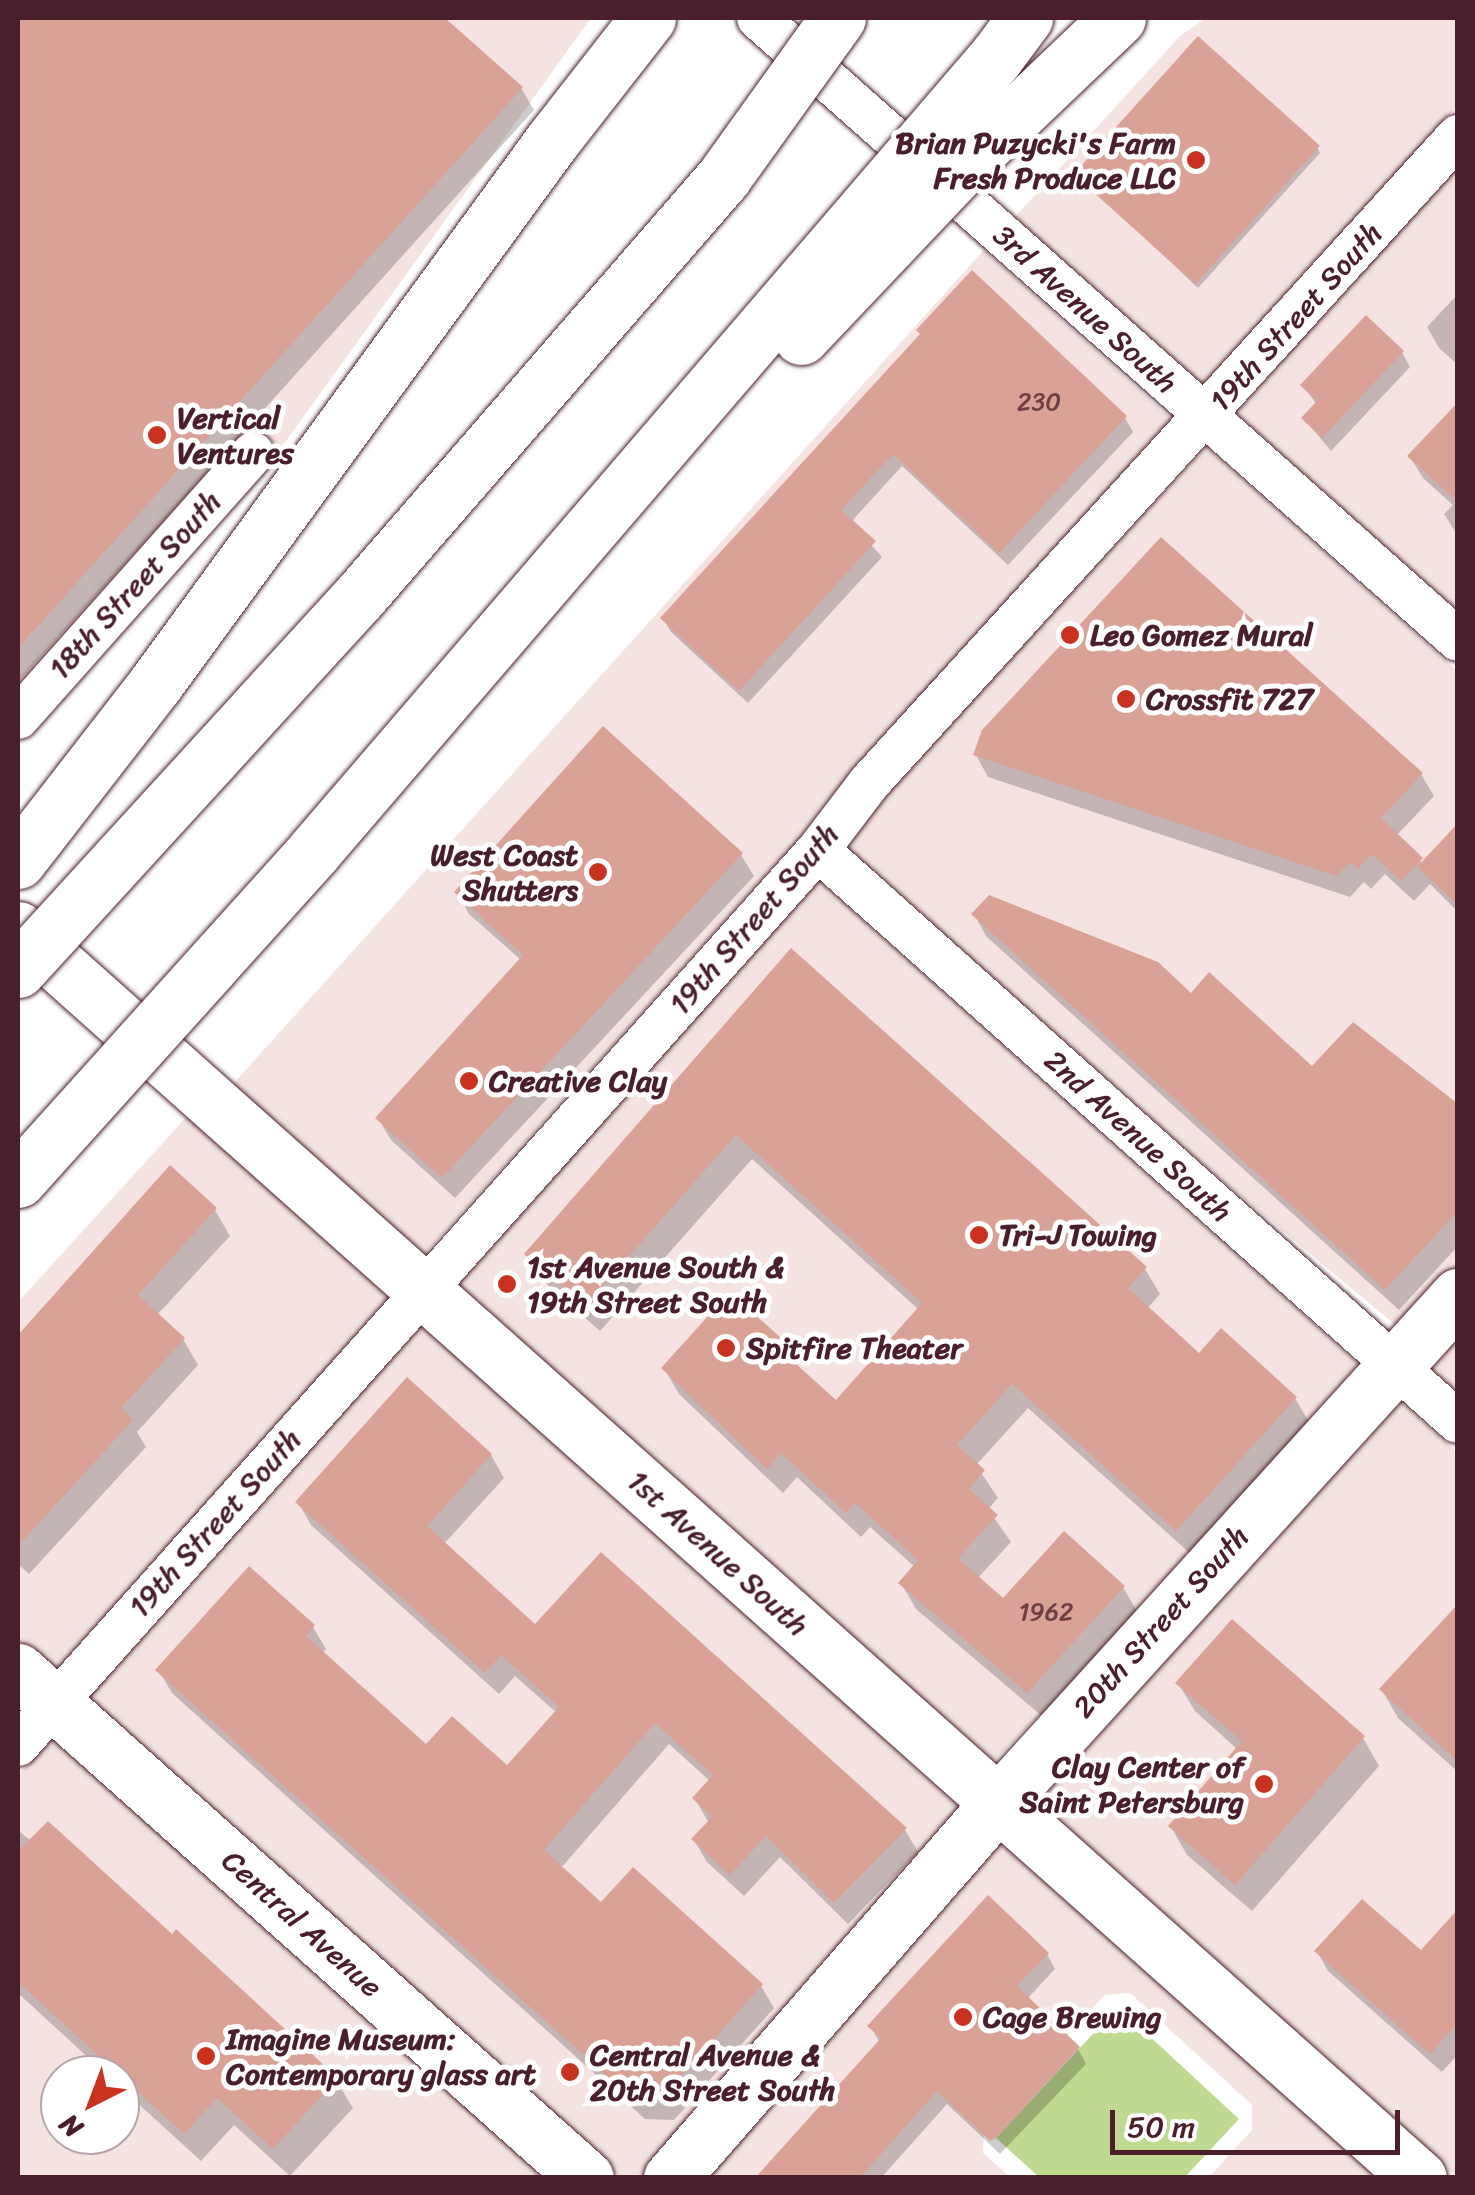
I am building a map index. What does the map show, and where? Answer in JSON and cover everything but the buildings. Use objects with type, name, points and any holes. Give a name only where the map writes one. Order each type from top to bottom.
[{"type":"main road","points":[[18,861],[156,683],[552,141],[648,18]]},
{"type":"main road","points":[[18,970],[359,596],[723,178],[838,18]]},
{"type":"main road","points":[[18,1180],[314,851],[996,57],[1025,18]]},
{"type":"main road","points":[[314,851],[971,158],[1118,18]]},
{"type":"main road","name":"1st Avenue South","points":[[18,929],[1419,2178]]},
{"type":"main road","name":"20th Street South","points":[[670,2178],[998,1803],[1458,1296]]},
{"type":"main road","name":"Central Avenue","points":[[36,1687],[586,2178]]},
{"type":"street","name":"3rd Avenue South","points":[[758,18],[1458,640]]},
{"type":"street","name":"19th Street South","points":[[18,1745],[36,1687],[424,1291],[818,850],[869,783],[1458,136]]},
{"type":"street","name":"18th Street South","points":[[18,718],[253,453]]},
{"type":"street","name":"2nd Avenue South","points":[[818,850],[1458,1422]]},
{"type":"shaded area","points":[[18,18],[591,18],[281,448],[252,423],[18,688]]},
{"type":"shaded area","points":[[1206,18],[1457,18],[1457,106],[1206,387],[1015,217],[1180,36]]},
{"type":"shaded area","points":[[1457,166],[1457,610],[1236,413]]},
{"type":"shaded area","points":[[984,250],[1174,421],[420,1259],[230,1088]]},
{"type":"shaded area","points":[[1206,447],[1457,671],[1457,1266],[1400,1329],[1205,1166],[846,846],[885,796]]},
{"type":"shaded area","points":[[818,880],[1364,1369],[1173,1580],[990,1765],[453,1287]]},
{"type":"shaded area","points":[[190,1113],[393,1294],[54,1674],[18,1641],[18,1302]]},
{"type":"shaded area","points":[[423,1321],[969,1807],[644,2177],[620,2177],[84,1700]]},
{"type":"shaded area","points":[[1457,1325],[1457,1392],[1424,1362]]},
{"type":"shaded area","points":[[1394,1396],[1457,1452],[1457,2177],[1029,1799]]},
{"type":"shaded area","points":[[54,1733],[553,2178],[18,2178],[18,1775]]},
{"type":"shaded area","points":[[998,1833],[1385,2177],[1209,2177],[1252,2130],[1252,2105],[1130,1993],[1105,1995],[984,2126],[983,2153],[1010,2177],[697,2178]]},
{"type":"green space","points":[[1118,2007],[1239,2119],[1185,2177],[1039,2177],[996,2138]]},
{"type":"place","name":"Brian Puzycki's Farm Fresh Produce LLC","points":[[1196,160]]},
{"type":"place","name":"Vertical Ventures","points":[[157,435]]},
{"type":"place","name":"Leo Gomez Mural","points":[[1070,635]]},
{"type":"place","name":"Crossfit 727","points":[[1126,699]]},
{"type":"place","name":"West Coast Shutters","points":[[598,872]]},
{"type":"place","name":"Creative Clay","points":[[469,1081]]},
{"type":"place","name":"Tri-J Towing","points":[[979,1235]]},
{"type":"place","name":"1st Avenue South & 19th Street South","points":[[507,1284]]},
{"type":"place","name":"Spitfire Theater","points":[[726,1348]]},
{"type":"place","name":"Clay Center of Saint Petersburg","points":[[1264,1784]]},
{"type":"place","name":"Cage Brewing","points":[[963,2017]]},
{"type":"place","name":"Imagine Museum: Contemporary glass art","points":[[206,2056]]},
{"type":"place","name":"Central Avenue & 20th Street South","points":[[570,2072]]}]
